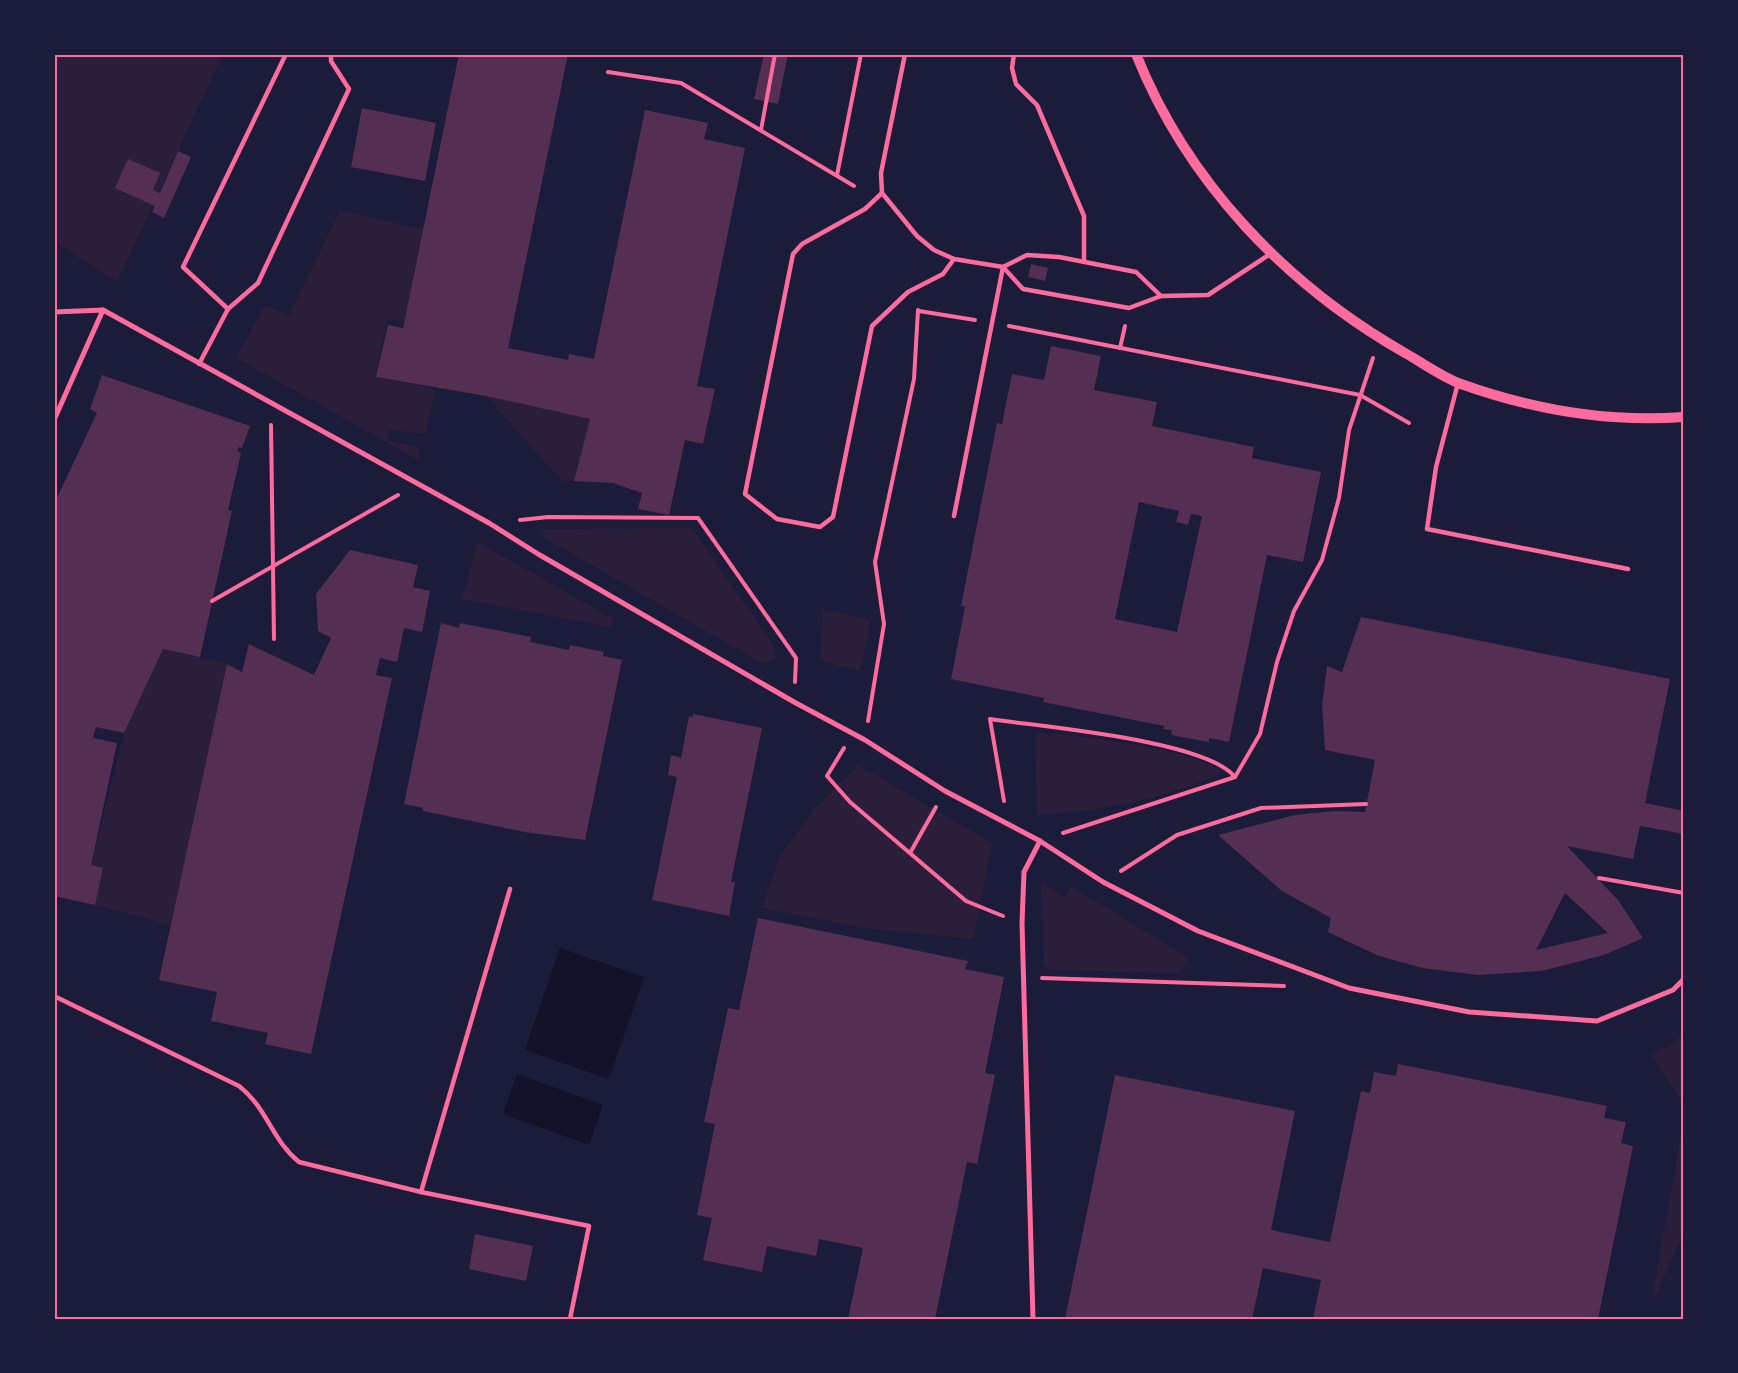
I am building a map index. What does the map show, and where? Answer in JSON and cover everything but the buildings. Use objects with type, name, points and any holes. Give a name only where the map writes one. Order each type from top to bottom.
[{"type":"street","points":[[1136,54],[1169,123],[1212,187],[1270,254],[1323,299],[1380,339],[1458,383],[1554,412],[1652,420],[1684,417]]},
{"type":"street","points":[[54,420],[103,310]]},
{"type":"street","points":[[54,312],[103,310],[489,523],[538,554],[794,702],[865,740],[945,791],[1040,841],[1103,882],[1198,931],[1349,988],[1469,1012],[1597,1021],[1673,990],[1684,979]]},
{"type":"street","points":[[1033,1319],[1022,923],[1024,872],[1040,841]]},
{"type":"lane","points":[[228,309],[183,267],[286,54]]},
{"type":"lane","points":[[199,364],[228,309],[258,283],[349,89],[331,61],[331,54]]},
{"type":"lane","points":[[905,54],[881,172],[882,193],[917,236],[934,250],[954,259],[1003,267],[1027,255],[1084,261],[1136,272],[1161,296]]},
{"type":"lane","points":[[1014,54],[1012,68],[1016,84],[1037,105],[1084,216],[1084,261]]},
{"type":"lane","points":[[882,193],[865,209],[802,244],[793,254],[746,494],[777,519],[820,527],[833,517],[872,326],[908,292],[942,274],[954,259]]},
{"type":"lane","points":[[1003,267],[1023,289],[1129,308],[1161,296],[1208,295],[1270,254]]},
{"type":"lane","points":[[954,516],[994,323],[1003,267]]},
{"type":"lane","points":[[1458,383],[1436,466],[1427,529],[1628,568]]},
{"type":"lane","points":[[421,1192],[510,889]]},
{"type":"lane","points":[[54,996],[238,1086],[255,1099],[285,1151],[299,1162],[421,1192],[589,1226],[570,1319]]},
{"type":"path","points":[[761,130],[775,54]]},
{"type":"path","points":[[837,175],[861,54]]},
{"type":"path","points":[[608,72],[681,83],[854,186]]},
{"type":"path","points":[[915,307],[919,311],[994,323],[1360,395],[1409,423]]},
{"type":"path","points":[[865,740],[884,624],[875,562],[914,379],[919,311]]},
{"type":"path","points":[[1120,348],[1128,314]]},
{"type":"path","points":[[1040,841],[1235,777],[1260,734],[1277,662],[1294,611],[1322,560],[1339,498],[1349,430],[1380,339]]},
{"type":"path","points":[[271,403],[274,639]]},
{"type":"path","points":[[212,601],[417,484]]},
{"type":"path","points":[[489,523],[548,517],[698,518],[796,658],[794,702]]},
{"type":"path","points":[[1008,825],[990,719],[1149,743],[1200,757],[1229,769],[1235,777]]},
{"type":"path","points":[[852,735],[827,776],[850,802],[974,905],[1022,923]]},
{"type":"path","points":[[910,853],[945,791]]},
{"type":"path","points":[[1103,882],[1177,835],[1261,808],[1366,804]]},
{"type":"path","points":[[1599,878],[1684,893]]},
{"type":"path","points":[[1023,977],[1291,986]]},
{"type":"shaded area","points":[[54,54],[223,54],[117,282],[54,242]]},
{"type":"shaded area","points":[[340,211],[423,229],[404,321],[387,320],[376,377],[435,389],[425,434],[390,430],[388,440],[419,448],[418,460],[236,358],[265,305],[289,315]]},
{"type":"shaded area","points":[[486,396],[590,419],[574,481],[562,481]]},
{"type":"shaded area","points":[[692,528],[775,648],[776,657],[771,662],[761,663],[543,537],[543,531],[548,529]]},
{"type":"shaded area","points":[[478,542],[613,619],[610,627],[462,599]]},
{"type":"shaded area","points":[[823,610],[871,620],[860,671],[820,661]]},
{"type":"shaded area","points":[[163,649],[227,664],[171,925],[95,905],[103,868],[91,865],[124,733]]},
{"type":"shaded area","points":[[1039,733],[1133,744],[1186,756],[1206,763],[1219,771],[1218,775],[1174,791],[1129,803],[1084,811],[1037,815],[1035,738]]},
{"type":"shaded area","points":[[858,765],[992,843],[973,939],[863,928],[762,908],[780,856],[816,807]]},
{"type":"shaded area","points":[[1041,883],[1065,896],[1072,887],[1188,957],[1180,973],[1049,969],[1044,965]]},
{"type":"shaded area","points":[[560,948],[644,977],[609,1079],[525,1050]]},
{"type":"shaded area","points":[[1684,1035],[1684,1104],[1652,1055]]},
{"type":"shaded area","points":[[517,1074],[603,1105],[589,1145],[503,1114]]},
{"type":"shaded area","points":[[1684,1115],[1684,1232],[1656,1295],[1653,1294]]}]
